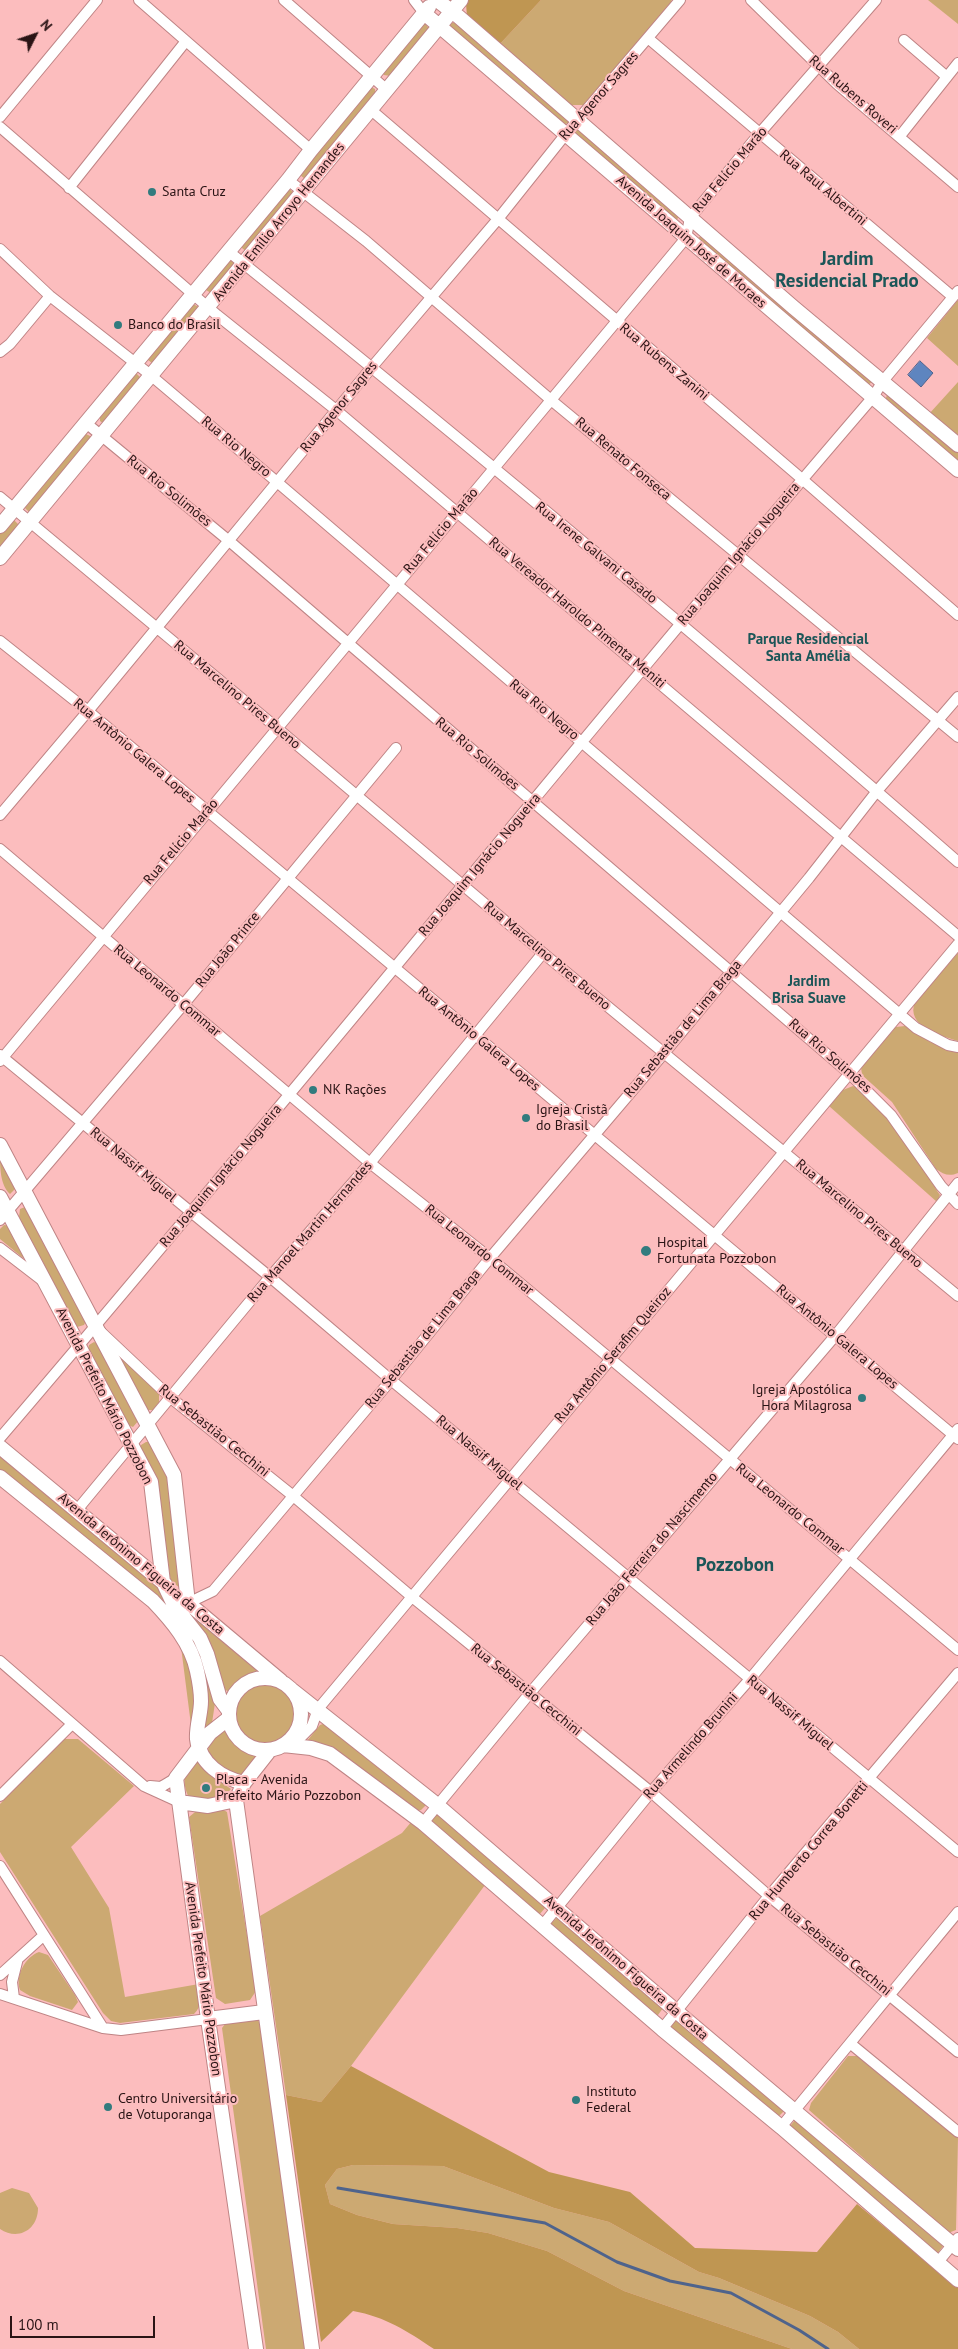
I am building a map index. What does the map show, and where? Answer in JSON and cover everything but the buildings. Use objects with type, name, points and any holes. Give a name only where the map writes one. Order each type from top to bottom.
[{"type":"main road","name":"Avenida Emílio Arroyo Hernandes","points":[[0,526],[435,0]]},
{"type":"main road","name":"Avenida Joaquim José de Moraes","points":[[435,0],[452,11],[793,307],[958,446]]},
{"type":"main road","name":"Avenida Emílio Arroyo Hernandes","points":[[0,558],[244,265],[386,89],[440,28],[461,0]]},
{"type":"main road","name":"Avenida Joaquim José de Moraes","points":[[424,13],[958,470]]},
{"type":"main road","name":"Avenida Prefeito Mário Pozzobon","points":[[0,1145],[174,1474],[188,1603]]},
{"type":"main road","name":"Avenida Prefeito Mário Pozzobon","points":[[0,1197],[4,1215],[47,1285],[151,1482],[162,1582],[174,1605],[200,1638],[207,1654],[220,1699],[229,1714]]},
{"type":"main road","name":"Avenida Jerônimo Figueira da Costa","points":[[0,1447],[286,1685],[436,1804],[676,2011],[956,2244]]},
{"type":"main road","name":"Avenida Jerônimo Figueira da Costa","points":[[0,1477],[153,1601],[172,1620],[185,1640],[197,1670],[201,1699],[197,1739],[199,1748]]},
{"type":"main road","points":[[176,1778],[210,1733],[229,1714],[236,1691],[247,1682],[267,1677],[286,1685],[299,1702],[301,1716],[298,1730],[244,1783],[236,1800],[312,2349]]},
{"type":"main road","points":[[229,1714],[233,1731],[242,1742],[255,1749],[281,1745]]},
{"type":"main road","name":"Avenida Jerônimo Figueira da Costa","points":[[281,1745],[312,1748],[330,1754],[423,1823],[958,2280]]},
{"type":"main road","points":[[199,1748],[203,1757],[218,1773],[244,1783]]},
{"type":"main road","name":"Avenida Prefeito Mário Pozzobon","points":[[176,1778],[208,2018],[256,2349]]},
{"type":"main road","points":[[179,1802],[208,1806],[236,1800]]},
{"type":"main road","points":[[208,2018],[264,2012]]},
{"type":"street","points":[[0,117],[97,0]]},
{"type":"street","points":[[139,0],[259,103],[310,150]]},
{"type":"street","points":[[284,0],[386,89]]},
{"type":"street","points":[[414,0],[424,13]]},
{"type":"street","name":"Rua Agenor Sagres","points":[[0,815],[336,410],[498,220],[565,135],[680,0]]},
{"type":"street","name":"Rua Rubens Roveri","points":[[751,0],[818,67],[957,183]]},
{"type":"street","name":"Rua Felício Marão","points":[[1,1058],[617,322],[686,238],[690,218],[759,134],[876,0]]},
{"type":"street","name":"Rua Raul Albertini","points":[[649,38],[759,134],[955,294]]},
{"type":"street","points":[[904,40],[947,77]]},
{"type":"street","points":[[69,188],[186,41]]},
{"type":"street","points":[[900,136],[958,63]]},
{"type":"street","name":"Rua Rubens Zanini","points":[[370,109],[958,615]]},
{"type":"street","name":"Rua Vereador Haroldo Pimenta Meniti","points":[[0,127],[193,294],[336,410],[958,936]]},
{"type":"street","name":"Rua Renato Fonseca","points":[[288,180],[302,193],[366,241],[551,400],[958,737]]},
{"type":"street","name":"Rua Rio Negro","points":[[0,250],[50,296],[152,376],[899,1014],[932,1038],[958,1047]]},
{"type":"street","name":"Rua Irene Galvani Casado","points":[[228,251],[372,367],[680,623],[958,862]]},
{"type":"street","name":"Rua Joaquim Ignácio Nogueira","points":[[0,1438],[394,969],[642,667],[873,397],[883,381],[955,294]]},
{"type":"street","points":[[0,352],[10,344],[50,296]]},
{"type":"street","name":"Rua Rio Solimões","points":[[86,423],[228,540],[348,645],[731,970],[850,1074],[891,1115],[948,1195],[958,1204]]},
{"type":"street","name":"Rua Marcelino Pires Bueno","points":[[0,497],[543,953],[958,1296]]},
{"type":"street","name":"Rua Antônio Galera Lopes","points":[[0,641],[88,711],[394,969],[835,1336],[956,1434]]},
{"type":"street","name":"Rua Sebastião de Lima Braga","points":[[188,1603],[213,1591],[292,1495],[391,1380],[490,1258],[665,1052],[731,970],[781,913],[877,791],[958,697]]},
{"type":"street","name":"Rua João Prince","points":[[4,1215],[183,1005],[396,748]]},
{"type":"street","name":"Rua Leonardo Commar","points":[[0,849],[370,1163],[490,1258],[958,1650]]},
{"type":"street","name":"Rua Antônio Serafim Queiroz","points":[[281,1745],[299,1739],[312,1726],[318,1709],[958,944]]},
{"type":"street","name":"Rua Manoel Martin Hernandes","points":[[77,1510],[270,1277],[370,1163],[474,1034],[543,953]]},
{"type":"street","name":"Rua Nassif Miguel","points":[[1,1058],[270,1277],[510,1480],[958,1852]]},
{"type":"street","name":"Rua João Ferreira do Nascimento","points":[[423,1823],[436,1804],[835,1336],[958,1183]]},
{"type":"street","points":[[0,1248],[47,1285]]},
{"type":"street","name":"Rua Sebastião Cecchini","points":[[95,1326],[171,1398],[292,1495],[412,1598],[651,1792],[770,1896],[958,2052]]},
{"type":"street","name":"Rua Armelindo Brunini","points":[[542,1926],[651,1792],[750,1679],[956,1434]]},
{"type":"street","points":[[0,1661],[71,1725],[144,1786],[179,1802]]},
{"type":"street","name":"Rua Humberto Correa Bonetti","points":[[662,2029],[770,1896],[958,1673]]},
{"type":"street","points":[[0,1796],[71,1725]]},
{"type":"street","points":[[144,1786],[161,1788],[176,1778]]},
{"type":"street","points":[[0,1866],[103,2028]]},
{"type":"street","points":[[781,2127],[796,2112],[958,1912]]},
{"type":"street","points":[[0,1975],[17,1962],[43,1936]]},
{"type":"street","points":[[14,1998],[12,1982],[17,1962]]},
{"type":"street","points":[[0,1994],[103,2028],[121,2030],[208,2018]]},
{"type":"street","points":[[851,2044],[958,2132]]},
{"type":"street","points":[[938,2262],[956,2244]]},
{"type":"shaded area","points":[[468,0],[541,0],[499,45],[467,17],[466,3]]},
{"type":"shaded area","points":[[541,0],[672,1],[584,105],[569,105],[499,45]]},
{"type":"shaded area","points":[[928,0],[958,0],[958,24]]},
{"type":"shaded area","points":[[424,21],[429,29],[391,76],[384,75],[383,73]]},
{"type":"shaded area","points":[[452,23],[456,23],[569,121],[568,123],[563,125],[449,27]]},
{"type":"shaded area","points":[[371,87],[375,89],[375,95],[305,179],[300,175],[300,168]]},
{"type":"shaded area","points":[[578,128],[679,215],[677,220],[674,221],[574,136],[573,129]]},
{"type":"shaded area","points":[[288,188],[293,192],[293,198],[247,252],[242,248],[242,242]]},
{"type":"shaded area","points":[[702,235],[872,382],[868,385],[697,239]]},
{"type":"shaded area","points":[[232,258],[237,262],[211,293],[206,290],[207,285]]},
{"type":"shaded area","points":[[958,301],[958,366],[927,338]]},
{"type":"shaded area","points":[[191,305],[200,308],[152,363],[148,360],[148,355]]},
{"type":"shaded area","points":[[136,373],[141,378],[104,424],[100,421],[100,416],[132,374]]},
{"type":"shaded area","points":[[958,382],[958,439],[929,414]]},
{"type":"shaded area","points":[[888,393],[958,451],[958,464],[885,400]]},
{"type":"shaded area","points":[[84,433],[92,437],[30,513],[25,508],[24,503]]},
{"type":"shaded area","points":[[14,520],[19,525],[0,552],[0,532],[8,522]]},
{"type":"shaded area","points":[[958,953],[958,1041],[926,1029],[915,1018],[913,1010],[915,1002]]},
{"type":"shaded area","points":[[905,1026],[930,1042],[958,1051],[958,1173],[946,1174],[936,1169],[892,1102],[862,1075],[861,1067],[896,1027]]},
{"type":"shaded area","points":[[853,1086],[876,1104],[901,1134],[940,1195],[937,1202],[829,1106],[843,1090]]},
{"type":"shaded area","points":[[0,1153],[16,1188],[10,1194],[2,1181]]},
{"type":"shaded area","points":[[28,1208],[86,1321],[84,1325],[77,1327],[73,1324],[19,1217],[20,1209]]},
{"type":"shaded area","points":[[4,1225],[11,1226],[25,1255],[23,1258],[0,1239],[0,1229]]},
{"type":"shaded area","points":[[94,1342],[98,1344],[139,1420],[133,1427],[126,1424],[88,1351],[89,1345]]},
{"type":"shaded area","points":[[117,1354],[159,1393],[159,1404],[153,1410],[148,1410],[144,1407]]},
{"type":"shaded area","points":[[150,1442],[170,1481],[180,1588],[171,1581],[157,1483],[141,1449],[141,1445]]},
{"type":"shaded area","points":[[0,1451],[159,1584],[197,1641],[215,1703],[212,1723],[203,1734],[187,1636],[0,1473]]},
{"type":"shaded area","points":[[181,1603],[262,1672],[243,1678],[230,1692],[223,1689]]},
{"type":"shaded area","points":[[180,1639],[189,1657],[197,1710],[192,1733]]},
{"type":"shaded area","points":[[259,1683],[271,1683],[287,1691],[293,1701],[295,1713],[293,1725],[287,1735],[271,1743],[259,1743],[243,1735],[235,1719],[235,1707],[243,1691]]},
{"type":"shaded area","points":[[323,1724],[423,1798],[426,1805],[421,1810],[416,1811],[308,1744],[307,1741]]},
{"type":"shaded area","points":[[228,1727],[235,1741],[258,1754],[242,1774],[236,1777],[208,1756],[211,1742]]},
{"type":"shaded area","points":[[63,1739],[78,1739],[134,1786],[71,1847],[109,1908],[125,1997],[199,1984],[200,2004],[194,2014],[120,2023],[111,2021],[103,2013],[0,1852],[0,1804]]},
{"type":"shaded area","points":[[196,1759],[215,1778],[231,1789],[227,1794],[211,1800],[188,1796],[185,1776]]},
{"type":"shaded area","points":[[200,1808],[220,1808],[227,1812],[256,1991],[250,2000],[225,2004],[216,1998],[189,1817]]},
{"type":"shaded area","points":[[436,1814],[443,1814],[543,1901],[545,1908],[539,1915],[433,1826],[432,1819]]},
{"type":"shaded area","points":[[412,1821],[485,1885],[351,2066],[321,2102],[286,2095],[260,1916],[402,1833]]},
{"type":"shaded area","points":[[557,1918],[564,1920],[663,2008],[658,2015],[652,2015],[554,1931],[551,1923]]},
{"type":"shaded area","points":[[39,1952],[48,1955],[75,1995],[78,2002],[72,2010],[30,1996],[20,1990],[19,1979],[22,1968],[29,1958]]},
{"type":"shaded area","points":[[253,2017],[262,2024],[308,2349],[266,2349],[222,2028],[229,2019]]},
{"type":"shaded area","points":[[675,2020],[681,2020],[784,2111],[779,2116],[773,2117],[672,2031],[671,2025]]},
{"type":"shaded area","points":[[848,2056],[857,2056],[958,2138],[956,2230],[948,2233],[809,2110],[811,2103]]},
{"type":"shaded area","points":[[351,2066],[549,2172],[630,2192],[695,2248],[817,2252],[857,2204],[958,2288],[958,2349],[859,2349],[838,2332],[810,2316],[719,2278],[699,2272],[609,2222],[554,2208],[443,2166],[353,2165],[337,2169],[325,2185],[330,2204],[357,2215],[393,2224],[457,2228],[488,2233],[547,2251],[624,2291],[792,2349],[434,2349],[386,2321],[353,2311],[321,2342],[286,2095],[321,2102]]},
{"type":"shaded area","points":[[795,2120],[943,2246],[938,2253],[934,2253],[791,2131],[791,2125]]},
{"type":"shaded area","points":[[353,2165],[443,2166],[554,2208],[609,2222],[699,2272],[719,2278],[810,2316],[838,2332],[859,2349],[792,2349],[624,2291],[547,2251],[488,2233],[457,2228],[393,2224],[357,2215],[330,2204],[325,2185],[337,2169]]},
{"type":"shaded area","points":[[12,2188],[29,2193],[38,2208],[35,2222],[31,2227],[26,2231],[14,2234],[0,2229],[0,2193]]},
{"type":"water","points":[[920,361],[933,373],[921,387],[908,375]]},
{"type":"waterway","points":[[338,2188],[545,2223],[617,2262],[670,2281],[731,2293],[799,2330],[828,2349]]},
{"type":"place","name":"Santa Cruz","points":[[152,192]]},
{"type":"place","name":"Banco do Brasil","points":[[118,325]]},
{"type":"place","name":"NK Rações","points":[[313,1090]]},
{"type":"place","name":"Igreja Cristã do Brasil","points":[[526,1118]]},
{"type":"place","name":"Hospital Fortunata Pozzobon","points":[[646,1251]]},
{"type":"place","name":"Igreja Apostólica Hora Milagrosa","points":[[862,1398]]},
{"type":"place","name":"Placa - Avenida Prefeito Mário Pozzobon","points":[[206,1788]]},
{"type":"place","name":"Instituto Federal","points":[[576,2100]]},
{"type":"place","name":"Centro Universitário de Votuporanga","points":[[108,2107]]},
{"type":"district","name":"Jardim Residencial Prado","points":[[847,271]]},
{"type":"district","name":"Parque Residencial Santa Amélia","points":[[808,648]]},
{"type":"district","name":"Jardim Brisa Suave","points":[[809,990]]},
{"type":"district","name":"Pozzobon","points":[[735,1566]]}]
